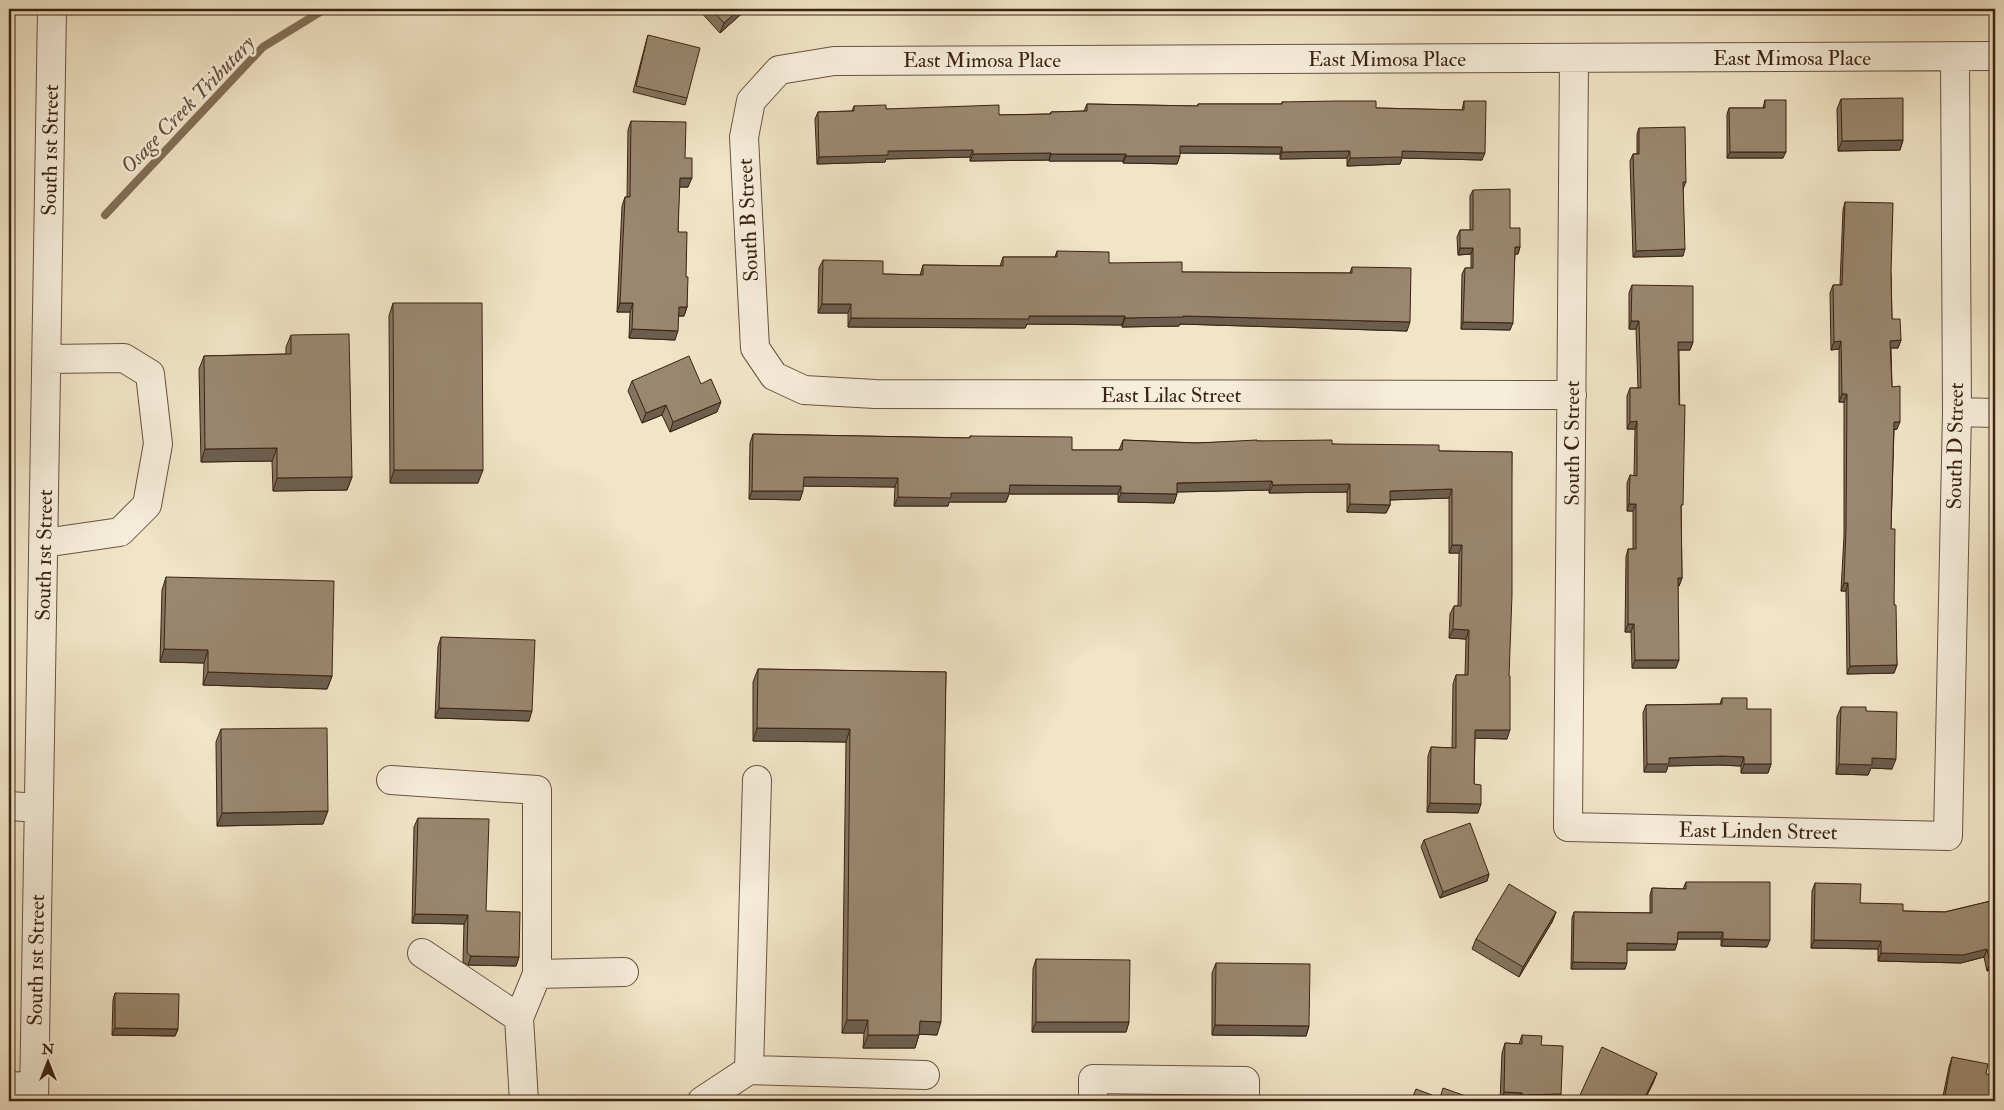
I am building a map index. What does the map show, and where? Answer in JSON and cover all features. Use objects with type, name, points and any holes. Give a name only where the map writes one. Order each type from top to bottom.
[{"type":"street","name":"South 1st Street","points":[[26,1091],[39,808],[52,9]]},
{"type":"street","name":"East Mimosa Place","points":[[779,70],[834,61],[1995,56]]},
{"type":"street","name":"South D Street","points":[[1948,836],[1956,412],[1954,57]]},
{"type":"street","name":"South C Street","points":[[1568,827],[1574,58]]},
{"type":"street","name":"South B Street","points":[[774,376],[755,348],[744,137],[751,100],[779,70]]},
{"type":"street","points":[[44,543],[120,532],[147,505],[158,444],[150,374],[124,358],[47,359]]},
{"type":"street","name":"East Lilac Street","points":[[774,376],[804,390],[875,394],[1572,395]]},
{"type":"street","points":[[1956,412],[1995,413]]},
{"type":"street","points":[[391,780],[537,790],[537,974],[519,1018],[524,1101]]},
{"type":"street","points":[[749,1070],[758,780]]},
{"type":"street","points":[[9,806],[39,808]]},
{"type":"street","name":"East Linden Street","points":[[1568,827],[1948,836]]},
{"type":"street","points":[[422,952],[519,1018]]},
{"type":"street","points":[[537,974],[624,972]]},
{"type":"street","points":[[702,1101],[749,1070],[925,1075]]},
{"type":"street","points":[[1093,1101],[1093,1078],[1246,1081],[1245,1101]]},
{"type":"building","points":[[711,9],[740,9],[724,23]]},
{"type":"building","points":[[648,35],[700,48],[687,98],[636,86]]},
{"type":"building","points":[[1903,98],[1903,140],[1842,141],[1841,99]]},
{"type":"building","points":[[1765,100],[1786,100],[1786,152],[1730,152],[1729,108],[1765,108]]},
{"type":"building","points":[[1376,101],[1376,108],[1464,110],[1464,101],[1486,101],[1485,153],[1402,151],[1402,157],[1350,158],[1350,151],[1282,152],[1282,147],[1180,146],[1180,156],[1051,153],[973,154],[973,150],[888,151],[888,155],[819,157],[818,112],[854,111],[854,106],[886,105],[886,109],[999,105],[999,115],[1087,111],[1087,104],[1198,106],[1198,104],[1282,104],[1282,102]]},
{"type":"building","points":[[631,121],[686,122],[685,158],[692,158],[692,178],[680,178],[678,232],[687,232],[686,277],[688,277],[687,307],[679,307],[678,331],[632,329],[633,303],[620,303],[625,197],[630,197]]},
{"type":"building","points":[[1685,127],[1686,182],[1683,182],[1685,249],[1636,251],[1633,154],[1639,154],[1639,128]]},
{"type":"building","points":[[1510,189],[1510,228],[1520,228],[1520,247],[1515,247],[1513,323],[1463,322],[1465,268],[1473,268],[1473,248],[1460,248],[1460,230],[1473,230],[1473,190]]},
{"type":"building","points":[[1845,202],[1893,203],[1892,319],[1900,319],[1901,340],[1890,341],[1892,387],[1900,386],[1900,422],[1894,422],[1891,529],[1895,529],[1894,605],[1896,605],[1897,665],[1850,666],[1848,583],[1844,583],[1847,394],[1842,394],[1841,341],[1834,342],[1833,285],[1842,285]]},
{"type":"building","points":[[1057,251],[1109,252],[1109,263],[1182,262],[1182,272],[1352,273],[1352,267],[1411,268],[1410,322],[1183,316],[1125,318],[1125,316],[1029,316],[1029,319],[851,318],[851,304],[822,304],[823,260],[883,261],[883,274],[923,275],[923,265],[1003,266],[1003,257],[1057,257]]},
{"type":"building","points":[[1632,285],[1693,286],[1693,342],[1678,342],[1679,405],[1685,405],[1683,505],[1681,505],[1682,578],[1678,578],[1679,660],[1635,660],[1634,624],[1628,624],[1628,549],[1636,549],[1636,504],[1629,504],[1630,475],[1637,476],[1637,421],[1630,422],[1630,388],[1641,388],[1639,321],[1631,321]]},
{"type":"building","points":[[393,303],[482,303],[483,470],[394,470]]},
{"type":"building","points":[[349,334],[352,477],[277,478],[277,448],[205,449],[204,356],[291,354],[291,335]]},
{"type":"building","points":[[689,356],[701,384],[711,379],[721,402],[673,422],[666,405],[646,413],[632,381]]},
{"type":"building","points":[[753,434],[970,438],[970,436],[1072,437],[1072,450],[1122,450],[1123,440],[1197,443],[1257,440],[1332,440],[1332,444],[1439,445],[1439,451],[1512,452],[1510,730],[1475,730],[1474,784],[1481,785],[1481,804],[1430,803],[1431,747],[1456,748],[1456,675],[1468,675],[1469,630],[1453,629],[1454,606],[1461,606],[1462,545],[1452,545],[1452,489],[1390,491],[1390,505],[1350,504],[1350,484],[1273,485],[1272,481],[1177,483],[1177,494],[1121,493],[1121,486],[1010,485],[1009,493],[951,493],[951,498],[898,497],[898,478],[804,477],[803,491],[752,491]]},
{"type":"building","points":[[166,577],[334,581],[332,676],[208,672],[208,650],[164,649]]},
{"type":"building","points":[[441,637],[535,640],[532,711],[439,708]]},
{"type":"building","points":[[758,669],[946,672],[941,1022],[920,1021],[919,1035],[868,1035],[868,1020],[847,1020],[850,729],[757,728]]},
{"type":"building","points":[[1722,698],[1747,698],[1747,709],[1771,709],[1771,764],[1744,764],[1744,757],[1722,756],[1669,758],[1669,764],[1647,764],[1646,705],[1722,704]]},
{"type":"building","points":[[1841,707],[1866,707],[1866,711],[1897,712],[1896,759],[1872,758],[1872,765],[1839,764]]},
{"type":"building","points":[[327,728],[328,811],[222,813],[221,729]]},
{"type":"building","points":[[418,818],[489,819],[486,911],[520,912],[519,957],[471,956],[467,953],[468,915],[415,914]]},
{"type":"building","points":[[1470,823],[1489,874],[1443,892],[1424,840]]},
{"type":"building","points":[[1686,882],[1770,882],[1770,940],[1723,939],[1723,932],[1678,932],[1677,944],[1627,943],[1627,963],[1573,962],[1574,912],[1652,913],[1652,888],[1686,889]]},
{"type":"building","points":[[1815,883],[1861,884],[1860,903],[1903,904],[1903,911],[1945,912],[1995,900],[1995,962],[1990,963],[1987,949],[1963,955],[1881,953],[1881,941],[1814,940]]},
{"type":"building","points":[[1509,884],[1556,912],[1523,967],[1476,939]]},
{"type":"building","points":[[1036,959],[1130,960],[1129,1022],[1036,1022]]},
{"type":"building","points":[[1216,963],[1310,964],[1309,1026],[1215,1025]]},
{"type":"building","points":[[115,993],[179,994],[178,1029],[115,1028]]},
{"type":"building","points":[[1522,1035],[1542,1036],[1541,1045],[1563,1046],[1561,1094],[1522,1095],[1522,1093],[1504,1092],[1505,1043],[1522,1044]]},
{"type":"building","points":[[1602,1047],[1657,1073],[1643,1101],[1593,1101],[1580,1095]]},
{"type":"building","points":[[1952,1057],[1988,1064],[1986,1074],[1995,1075],[1995,1101],[1944,1101]]},
{"type":"building","points":[[1443,1088],[1480,1101],[1411,1101],[1416,1089],[1440,1098]]},
{"type":"waterway","name":"Osage Creek Tributary","points":[[105,215],[263,47],[325,9]]}]
